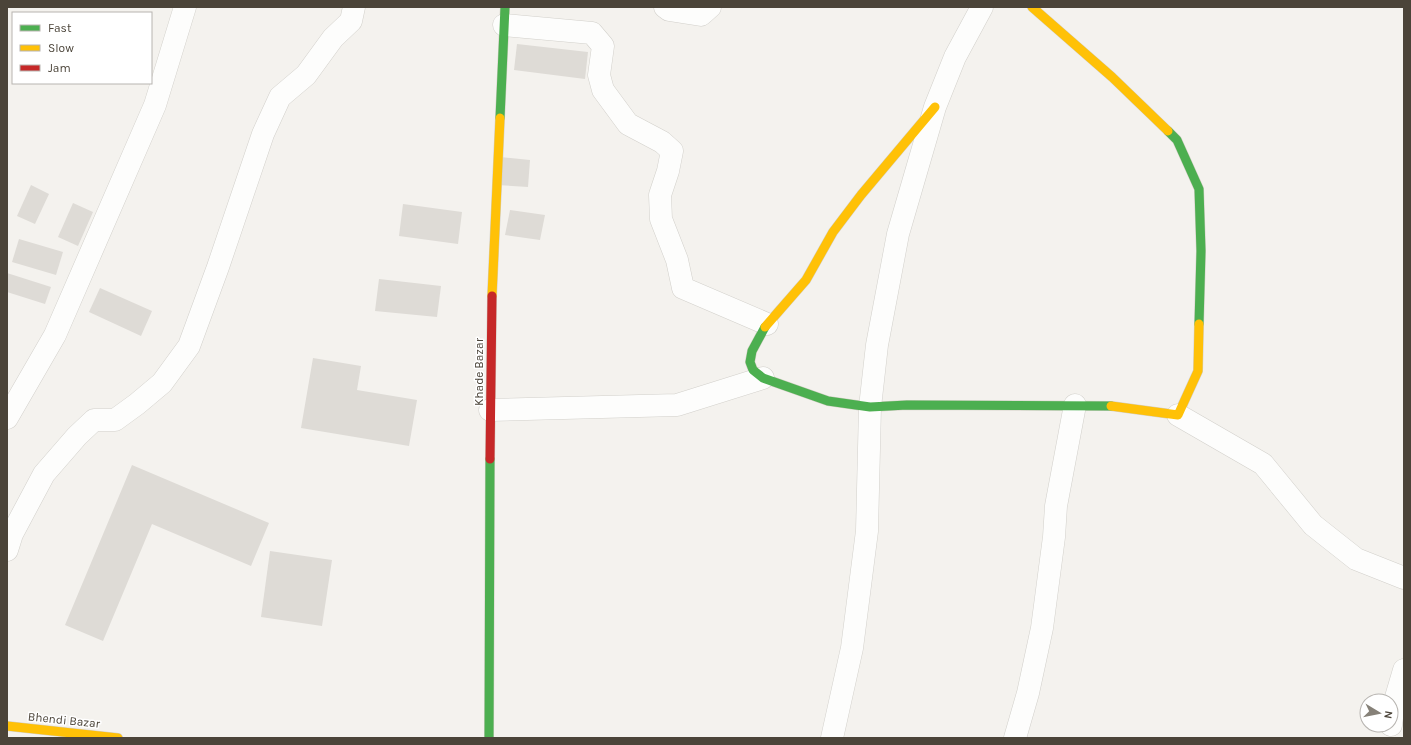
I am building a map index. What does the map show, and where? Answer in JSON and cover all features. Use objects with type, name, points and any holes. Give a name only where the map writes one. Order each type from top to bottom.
[{"type":"street","points":[[7,418],[55,335],[155,106],[185,7]]},
{"type":"street","points":[[7,550],[12,534],[44,474],[77,436],[94,420],[115,420],[137,404],[162,383],[189,346],[218,267],[263,134],[280,97],[306,75],[333,38],[351,21],[354,7]]},
{"type":"street","points":[[665,7],[669,10],[701,15],[710,7]]},
{"type":"street","points":[[832,738],[852,648],[867,531],[870,407],[877,345],[898,234],[935,107],[955,57],[982,7]]},
{"type":"street","points":[[1032,7],[1112,77],[1177,140],[1199,189],[1201,251],[1198,371],[1178,415]]},
{"type":"street","points":[[505,16],[592,33],[603,46],[599,75],[603,90],[628,124],[662,142],[672,151],[668,171],[660,195],[661,219],[677,260],[683,288],[766,324]]},
{"type":"street","name":"Khade Bazar","points":[[489,738],[491,309],[505,16]]},
{"type":"street","points":[[935,107],[897,151],[837,226],[805,282],[766,324],[754,346],[750,362],[753,372],[763,378],[828,401],[870,407],[907,405],[1100,405],[1178,415],[1263,464],[1313,525],[1356,559],[1404,578]]},
{"type":"street","points":[[490,410],[677,405],[763,378]]},
{"type":"street","points":[[1015,738],[1028,693],[1042,628],[1054,537],[1056,506],[1075,405]]},
{"type":"street","points":[[1397,693],[1404,670]]},
{"type":"street","name":"Bhendi Bazar","points":[[7,726],[118,738]]},
{"type":"building","points":[[517,44],[588,52],[585,79],[514,70]]},
{"type":"building","points":[[500,157],[530,160],[528,187],[497,185]]},
{"type":"building","points":[[31,185],[49,194],[35,224],[17,216]]},
{"type":"building","points":[[73,203],[93,212],[78,246],[58,237]]},
{"type":"building","points":[[403,204],[462,212],[458,244],[399,236]]},
{"type":"building","points":[[510,210],[545,215],[540,240],[505,235]]},
{"type":"building","points":[[19,239],[63,252],[56,275],[12,262]]},
{"type":"building","points":[[7,273],[51,287],[45,304],[7,292]]},
{"type":"building","points":[[379,279],[441,286],[437,317],[375,311]]},
{"type":"building","points":[[100,288],[152,311],[141,336],[89,312]]},
{"type":"building","points":[[313,358],[361,366],[357,390],[417,400],[409,446],[301,428]]},
{"type":"building","points":[[132,465],[269,523],[251,566],[152,524],[103,641],[65,625]]},
{"type":"building","points":[[270,551],[332,560],[322,626],[261,617]]},
{"type":"traffic: fast","points":[[500,118],[505,7]]},
{"type":"traffic: fast","points":[[1168,131],[1177,140],[1199,189],[1201,251],[1199,324]]},
{"type":"traffic: fast","points":[[765,327],[752,351],[750,362],[753,370],[763,378],[828,401],[870,407],[907,405],[1111,406]]},
{"type":"traffic: fast","points":[[489,738],[490,459]]},
{"type":"traffic: slow","points":[[1032,7],[1112,77],[1168,131]]},
{"type":"traffic: slow","points":[[765,327],[806,280],[833,232],[861,195],[935,107]]},
{"type":"traffic: slow","points":[[492,296],[500,118]]},
{"type":"traffic: slow","points":[[1111,406],[1178,415],[1198,371],[1199,324]]},
{"type":"traffic: slow","points":[[7,726],[118,738]]},
{"type":"traffic: jam","points":[[490,459],[492,296]]}]
